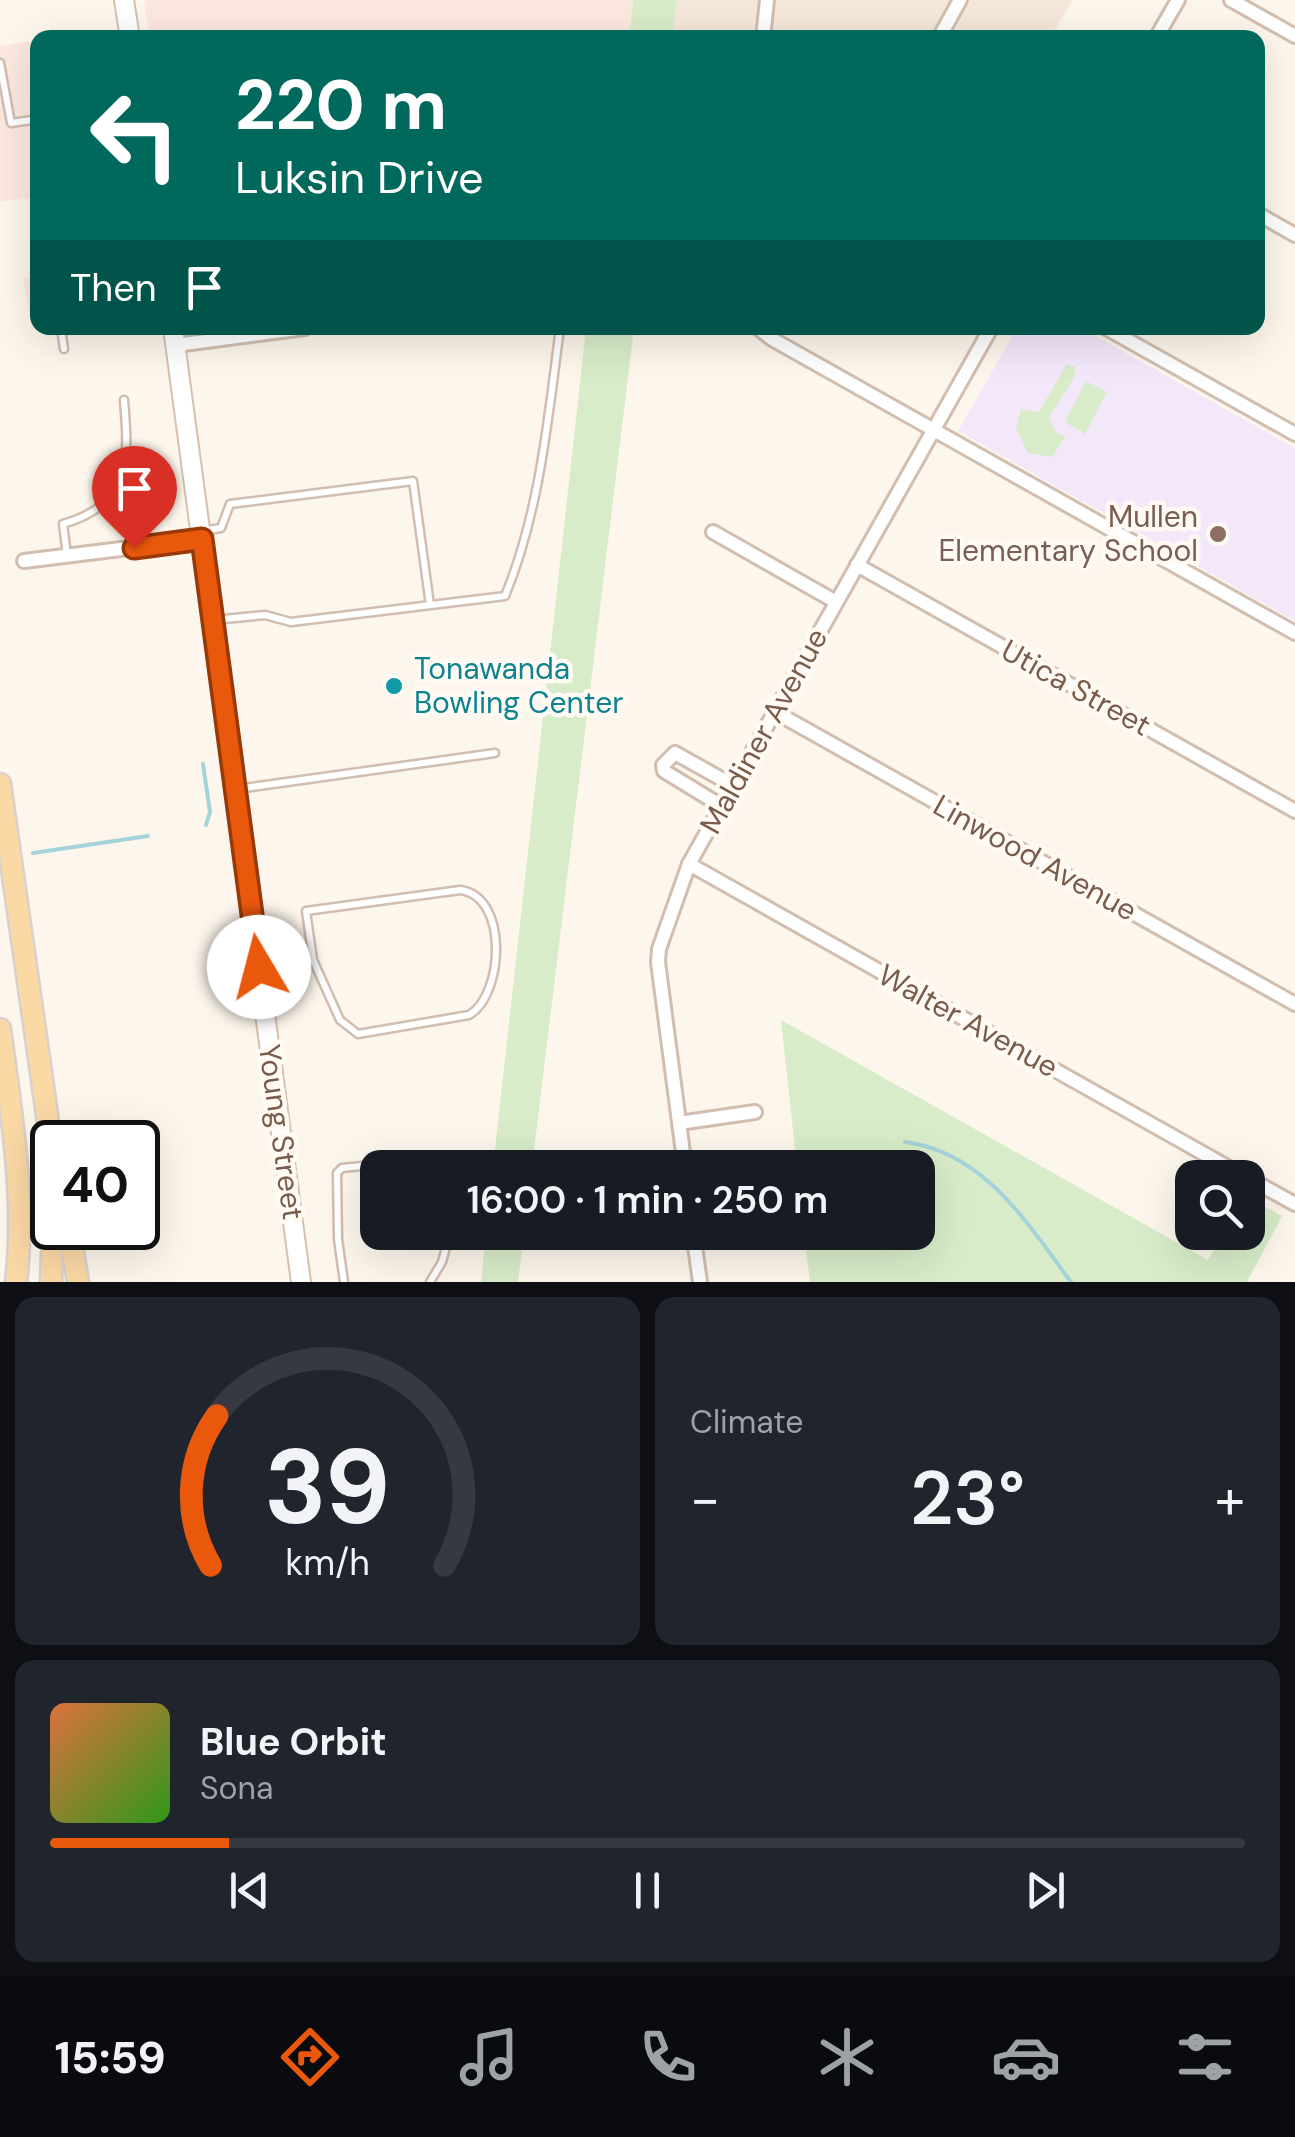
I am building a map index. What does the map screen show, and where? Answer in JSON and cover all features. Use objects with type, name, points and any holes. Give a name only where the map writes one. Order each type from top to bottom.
[{"type":"main road","points":[[0,784],[48,1120]]},
{"type":"main road","points":[[0,1028],[14,1152],[20,1255],[16,1282]]},
{"type":"main road","points":[[50,1282],[52,1250]]},
{"type":"main road","points":[[73,1250],[78,1282]]},
{"type":"street","points":[[124,0],[129,30]]},
{"type":"street","points":[[764,30],[768,0]]},
{"type":"street","points":[[943,30],[960,0]]},
{"type":"street","points":[[1161,30],[1178,0]]},
{"type":"street","points":[[1232,0],[1295,36]]},
{"type":"street","points":[[1265,218],[1295,235]]},
{"type":"street","points":[[767,335],[1295,633]]},
{"type":"street","name":"Maldiner Avenue","points":[[683,1150],[658,962],[659,948],[689,864],[988,335]]},
{"type":"street","points":[[1118,335],[1295,434]]},
{"type":"street","name":"Young Street","points":[[175,336],[301,1282]]},
{"type":"street","points":[[713,532],[836,602]]},
{"type":"street","points":[[24,562],[201,535]]},
{"type":"street","name":"Utica Street","points":[[857,565],[1295,810]]},
{"type":"street","name":"Linwood Avenue","points":[[775,712],[1295,1004]]},
{"type":"street","points":[[723,806],[672,778],[663,765],[675,752],[734,786]]},
{"type":"street","name":"Walter Avenue","points":[[689,864],[1215,1160]]},
{"type":"street","points":[[679,1123],[756,1112]]},
{"type":"street","name":"Walter Avenue","points":[[1265,1188],[1295,1204]]},
{"type":"street","points":[[696,1250],[700,1282]]},
{"type":"lane","points":[[0,63],[11,123],[30,120]]},
{"type":"lane","points":[[61,335],[64,350]]},
{"type":"lane","points":[[213,620],[264,616],[290,622],[505,596],[527,532],[538,479],[559,335]]},
{"type":"lane","points":[[67,556],[64,524],[80,519],[102,503],[125,469],[129,454],[124,400]]},
{"type":"lane","points":[[201,535],[221,528],[230,504],[413,482],[430,605]]},
{"type":"lane","points":[[235,789],[495,753]]},
{"type":"lane","points":[[460,890],[472,892],[482,900],[490,912],[496,943],[490,991],[480,1009],[468,1015],[358,1034],[340,1020],[313,960],[306,911],[460,890]]},
{"type":"lane","points":[[259,967],[313,960]]},
{"type":"lane","points":[[344,1282],[338,1239],[337,1173],[342,1168],[360,1166]]},
{"type":"lane","points":[[430,1282],[445,1250]]},
{"type":"shaded area","points":[[144,0],[633,0],[630,30],[148,30]]},
{"type":"shaded area","points":[[677,0],[1073,0],[1054,30],[673,30]]},
{"type":"shaded area","points":[[30,41],[30,198],[0,202],[0,46]]},
{"type":"shaded area","points":[[30,277],[30,318],[23,278]]},
{"type":"shaded area","name":"Mullen Elementary School","points":[[1013,335],[1093,335],[1295,448],[1295,621],[958,431]]},
{"type":"green space","points":[[633,0],[677,0],[673,30],[630,30]]},
{"type":"green space","points":[[585,335],[633,335],[534,1150],[495,1150]]},
{"type":"green space","points":[[1067,364],[1075,367],[1075,376],[1049,418],[1055,431],[1065,437],[1052,457],[1028,453],[1016,429],[1021,409],[1039,412]]},
{"type":"green space","points":[[1086,381],[1107,392],[1085,434],[1065,422]]},
{"type":"green space","points":[[781,1020],[1175,1241],[1175,1250],[1190,1250],[1208,1260],[1214,1250],[1264,1250],[1247,1282],[810,1282],[806,1250],[935,1250],[935,1150],[795,1150]]},
{"type":"green space","points":[[1265,1206],[1282,1216],[1265,1248]]},
{"type":"green space","points":[[484,1250],[522,1250],[518,1282],[481,1282]]},
{"type":"waterway","points":[[203,764],[210,812],[206,825]]},
{"type":"waterway","points":[[33,853],[148,836]]},
{"type":"waterway","points":[[905,1142],[933,1148],[981,1175],[1020,1214],[1071,1282]]},
{"type":"place","name":"Mullen Elementary School","points":[[1218,534]]},
{"type":"place","name":"Tonawanda Bowling Center","points":[[394,686]]},
{"type":"route","points":[[134,548],[202,539],[259,967]]}]
